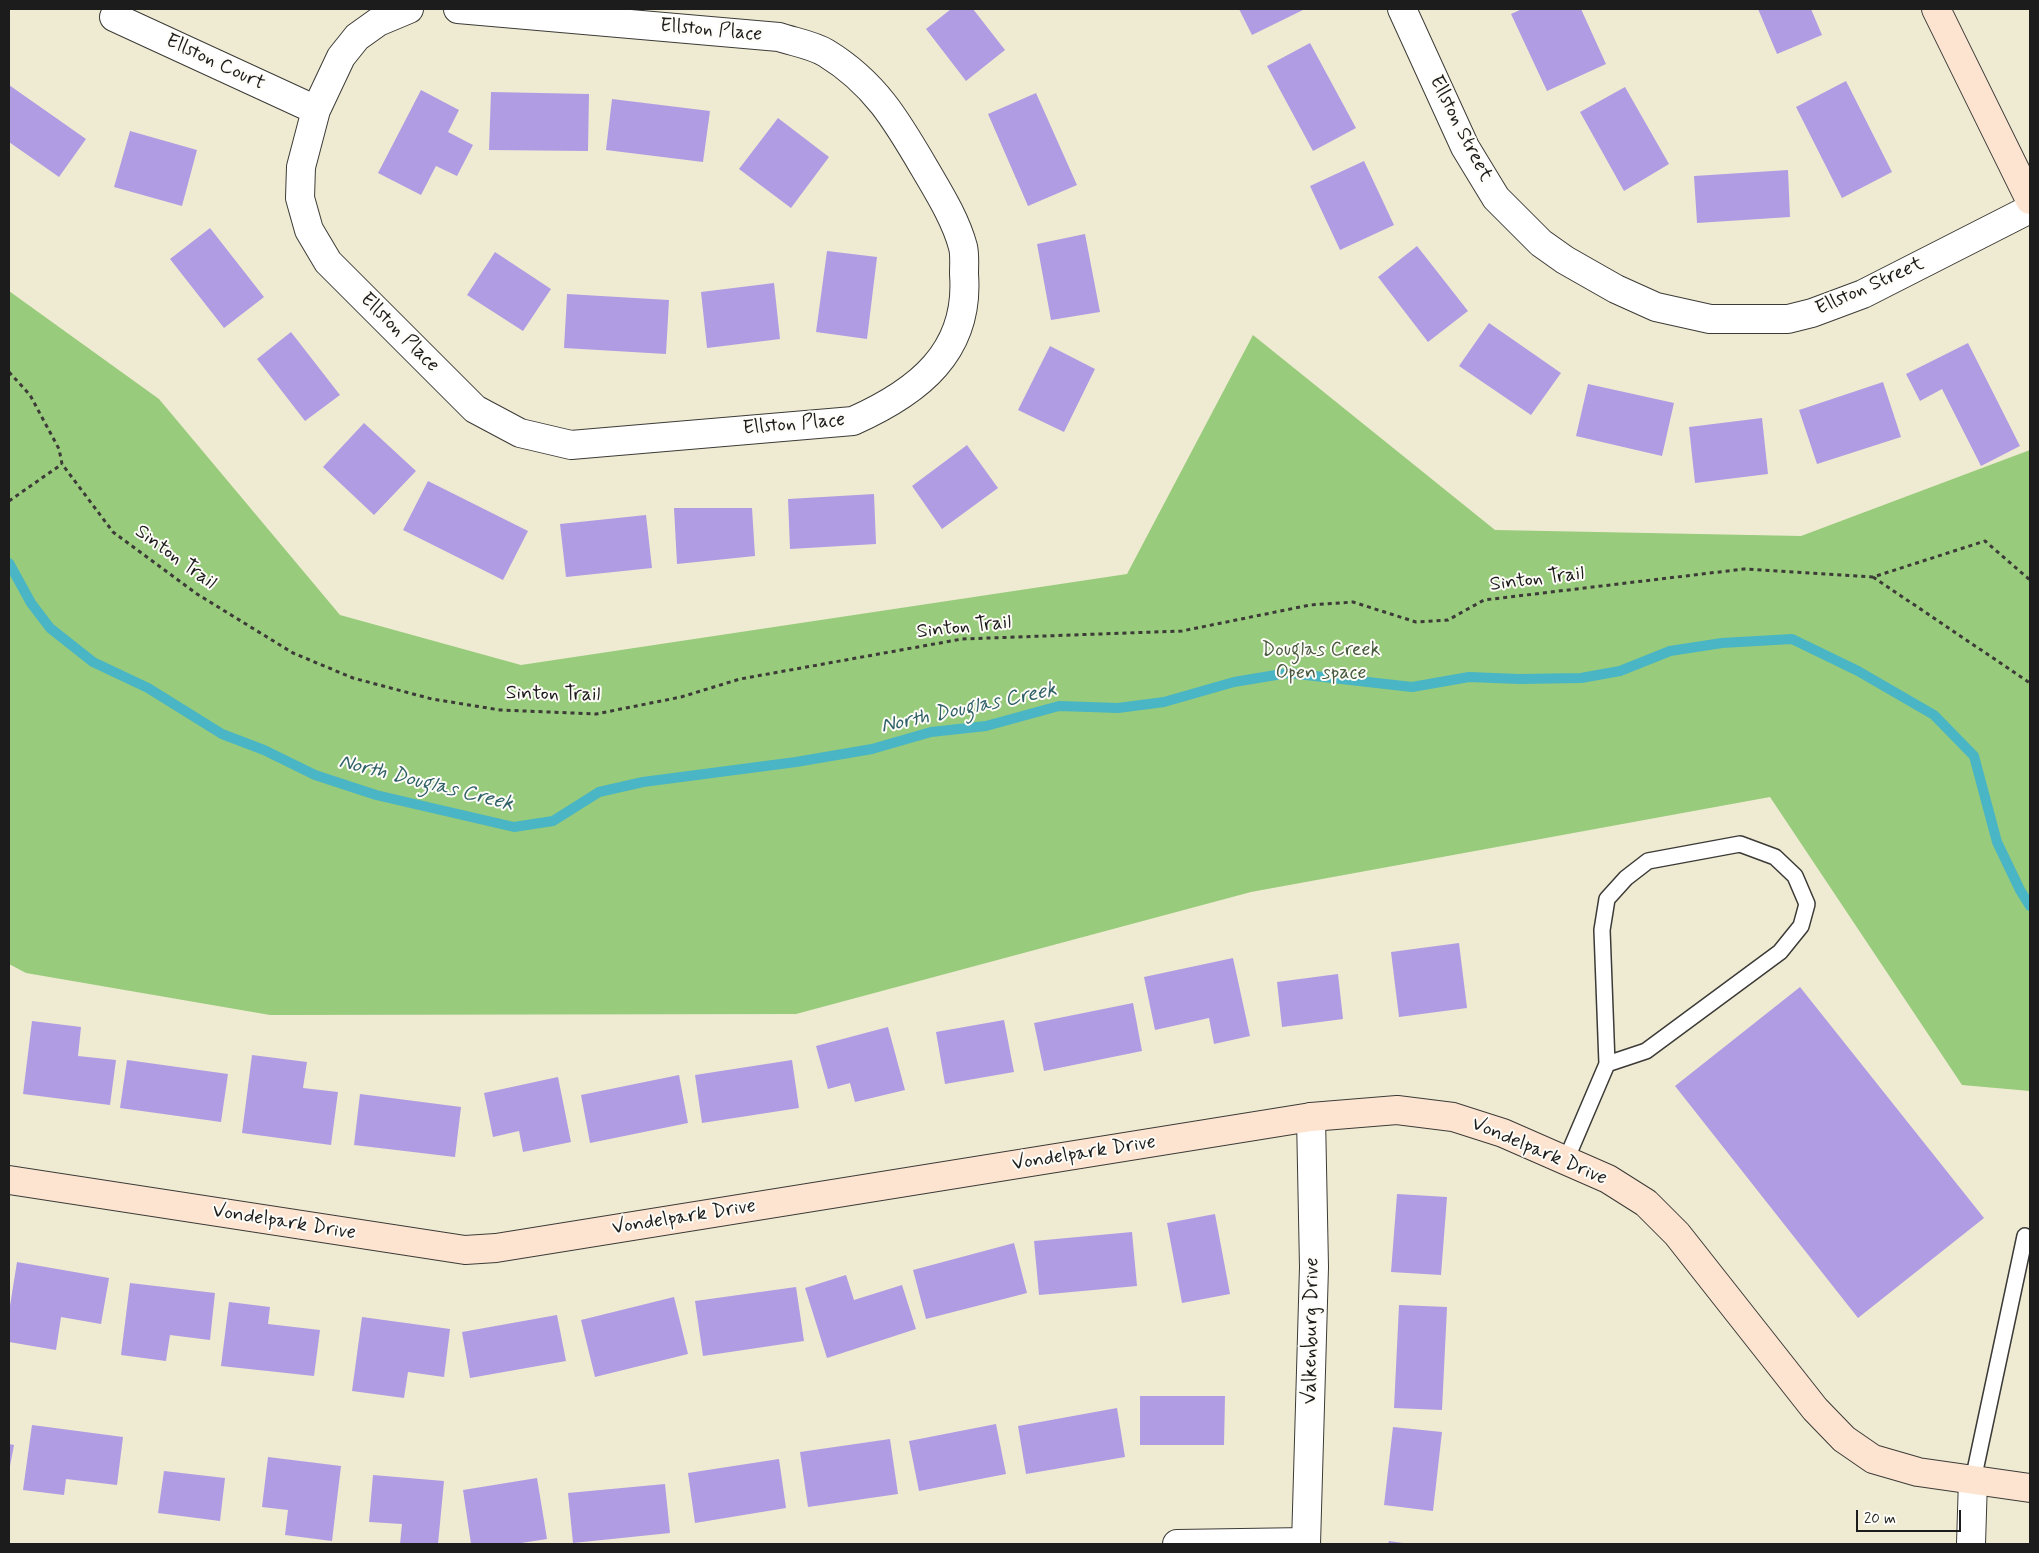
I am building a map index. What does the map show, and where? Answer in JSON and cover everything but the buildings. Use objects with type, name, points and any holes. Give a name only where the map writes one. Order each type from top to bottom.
[{"type":"street","name":"Ellston Place","points":[[409,9],[378,22],[357,37],[341,57],[316,110],[301,167],[300,198],[309,230],[328,262],[475,409],[520,433],[572,445],[852,421],[886,406],[928,375],[953,341],[966,296],[963,248],[943,201],[894,116],[866,84],[825,52],[779,37],[458,9]]},
{"type":"street","name":"Ellston Street","points":[[1402,9],[1465,147],[1496,198],[1541,243],[1565,260],[1616,289],[1656,307],[1710,320],[1788,318],[1812,313],[1863,294],[2030,209]]},
{"type":"street","points":[[1936,9],[2030,200]]},
{"type":"street","name":"Ellston Court","points":[[114,17],[316,110]]},
{"type":"street","name":"Vondelpark Drive","points":[[9,1180],[465,1250],[496,1248],[1311,1118],[1397,1110],[1453,1117],[1503,1132],[1566,1160],[1608,1179],[1646,1203],[1677,1234],[1815,1410],[1844,1439],[1873,1459],[1918,1472],[2030,1488]]},
{"type":"street","name":"Valkenburg Drive","points":[[1306,1543],[1314,1267],[1311,1118]]},
{"type":"street","points":[[1972,1544],[1973,1480]]},
{"type":"street","points":[[1177,1544],[1306,1543]]},
{"type":"lane","points":[[1566,1160],[1607,1064],[1602,930],[1607,899],[1626,878],[1648,861],[1740,844],[1775,857],[1795,876],[1806,904],[1802,926],[1780,952],[1646,1051],[1607,1064]]},
{"type":"lane","points":[[1973,1480],[2025,1236]]},
{"type":"path","name":"Sinton Trail","points":[[9,372],[30,395],[59,449],[62,464],[113,532],[197,594],[293,653],[353,678],[432,699],[500,710],[596,714],[681,697],[740,679],[962,640],[1182,631],[1310,605],[1353,602],[1416,622],[1448,620],[1484,600],[1744,569],[1873,577],[1985,541],[2030,580]]},
{"type":"path","points":[[9,501],[62,464]]},
{"type":"path","points":[[1873,577],[2030,683]]},
{"type":"green space","name":"Douglas Creek Open space","points":[[9,291],[159,399],[340,615],[521,665],[1127,574],[1253,335],[1495,530],[1801,536],[2030,450],[2030,1091],[1962,1085],[1770,797],[1251,892],[796,1014],[270,1015],[26,973],[9,964]]},
{"type":"waterway","name":"North Douglas Creek","points":[[9,563],[31,603],[50,628],[93,662],[148,688],[222,734],[264,750],[315,775],[376,795],[514,827],[553,821],[599,792],[643,782],[796,762],[872,749],[931,732],[986,726],[1059,706],[1118,708],[1164,702],[1234,682],[1288,673],[1412,687],[1469,677],[1519,679],[1581,678],[1620,671],[1670,651],[1722,643],[1792,639],[1858,671],[1934,715],[1974,756],[1997,842],[2020,890],[2030,906]]}]
